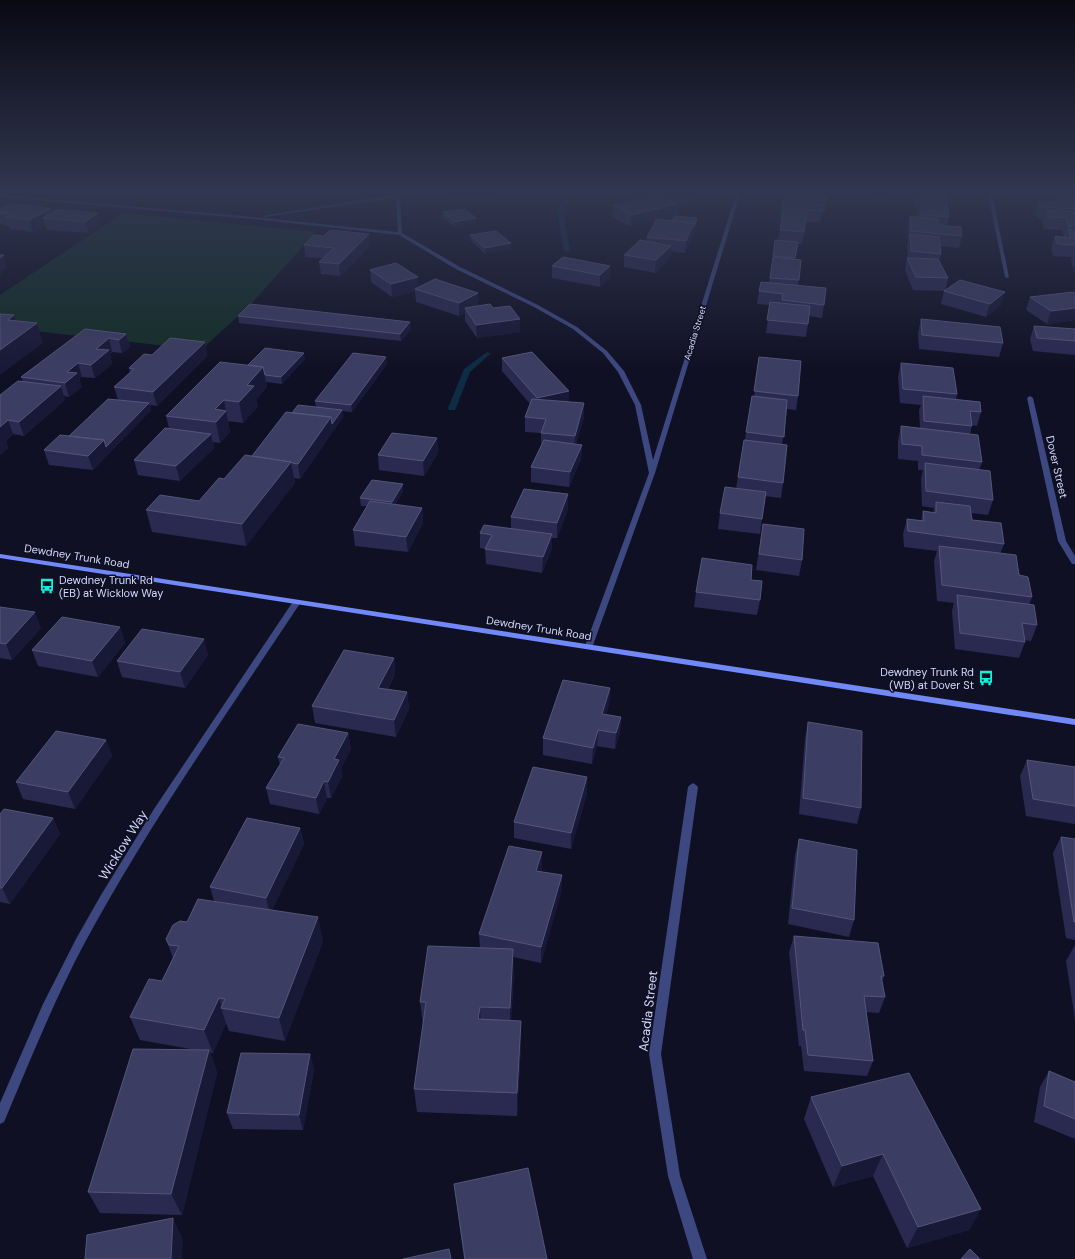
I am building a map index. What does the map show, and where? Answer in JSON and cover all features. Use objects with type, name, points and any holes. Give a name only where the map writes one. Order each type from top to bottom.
[{"type":"main road","name":"Dewdney Trunk Road","points":[[0,556],[1075,722]]},
{"type":"street","points":[[432,253],[458,268],[536,306],[575,328],[605,352],[621,370],[638,405],[652,473]]},
{"type":"street","name":"Acadia Street","points":[[589,646],[652,473],[720,253]]},
{"type":"street","points":[[1002,253],[1007,277]]},
{"type":"street","name":"Dover Street","points":[[1030,398],[1062,541],[1075,562]]},
{"type":"street","name":"Wicklow Way","points":[[0,1118],[29,1047],[83,937],[120,873],[203,742],[297,602]]},
{"type":"street","name":"Acadia Street","points":[[694,787],[655,1054],[674,1176],[700,1259]]},
{"type":"green space","points":[[63,253],[297,253],[250,305],[201,350],[0,327],[0,295]]},
{"type":"building","points":[[329,253],[350,253],[339,264],[319,262]]},
{"type":"building","points":[[626,253],[664,253],[656,260],[624,255]]},
{"type":"building","points":[[773,253],[796,253],[795,258],[773,256]]},
{"type":"building","points":[[563,257],[610,266],[600,275],[552,266]]},
{"type":"building","points":[[773,257],[801,260],[799,280],[770,278]]},
{"type":"building","points":[[907,258],[938,259],[948,278],[916,277]]},
{"type":"building","points":[[396,263],[418,277],[391,284],[370,270]]},
{"type":"building","points":[[435,279],[478,293],[459,303],[415,289]]},
{"type":"building","points":[[960,280],[1005,292],[990,304],[944,291]]},
{"type":"building","points":[[761,282],[826,288],[824,305],[782,300],[783,294],[759,291]]},
{"type":"building","points":[[1075,293],[1075,308],[1051,311],[1030,297]]},
{"type":"building","points":[[770,302],[810,306],[808,324],[767,320]]},
{"type":"building","points":[[250,304],[410,322],[400,334],[238,316]]},
{"type":"building","points":[[490,304],[493,308],[510,306],[520,319],[476,325],[465,308]]},
{"type":"building","points":[[0,314],[14,315],[8,320],[37,323],[0,350]]},
{"type":"building","points":[[921,319],[1000,327],[1003,343],[922,335]]},
{"type":"building","points":[[1034,326],[1075,329],[1075,341],[1037,338]]},
{"type":"building","points":[[85,329],[126,334],[119,340],[109,338],[96,349],[109,350],[91,365],[78,363],[67,372],[77,373],[65,383],[21,377]]},
{"type":"building","points":[[170,338],[205,342],[153,392],[114,387],[134,369],[129,368],[144,354],[152,355]]},
{"type":"building","points":[[265,348],[304,353],[281,377],[265,375],[263,367],[248,365]]},
{"type":"building","points":[[532,352],[569,391],[537,398],[502,358]]},
{"type":"building","points":[[353,353],[386,357],[351,405],[315,401]]},
{"type":"building","points":[[759,357],[801,361],[798,396],[754,391]]},
{"type":"building","points":[[220,362],[263,367],[247,385],[254,386],[239,402],[224,400],[215,409],[226,411],[216,422],[166,416]]},
{"type":"building","points":[[901,363],[953,368],[957,394],[903,389]]},
{"type":"building","points":[[18,381],[61,386],[19,422],[8,420],[0,427],[0,395]]},
{"type":"building","points":[[752,396],[787,400],[784,437],[746,432]]},
{"type":"building","points":[[923,396],[980,402],[981,412],[970,411],[972,426],[924,421]]},
{"type":"building","points":[[108,399],[149,403],[106,447],[104,440],[69,436]]},
{"type":"building","points":[[532,399],[584,403],[575,436],[541,433],[546,419],[525,417]]},
{"type":"building","points":[[298,405],[342,410],[332,424],[331,417],[292,413]]},
{"type":"building","points":[[286,412],[331,417],[298,464],[252,456]]},
{"type":"building","points":[[901,426],[978,435],[982,462],[922,455],[922,446],[902,444]]},
{"type":"building","points":[[165,428],[211,434],[176,466],[134,460]]},
{"type":"building","points":[[392,433],[437,438],[423,461],[378,455]]},
{"type":"building","points":[[60,435],[104,440],[88,456],[44,450]]},
{"type":"building","points":[[544,440],[582,445],[570,472],[531,467]]},
{"type":"building","points":[[744,440],[787,445],[783,483],[738,477]]},
{"type":"building","points":[[245,455],[291,462],[242,524],[146,510],[160,495],[199,501],[219,478],[224,479]]},
{"type":"building","points":[[925,463],[990,471],[993,500],[926,491]]},
{"type":"building","points":[[372,480],[403,484],[392,502],[360,498]]},
{"type":"building","points":[[725,487],[766,492],[762,519],[720,513]]},
{"type":"building","points":[[524,489],[568,494],[557,523],[511,517]]},
{"type":"building","points":[[370,501],[422,508],[406,537],[353,530]]},
{"type":"building","points":[[936,502],[970,506],[972,520],[1001,523],[1004,544],[908,531],[907,519],[924,521],[923,511],[936,513]]},
{"type":"building","points":[[763,524],[804,529],[802,560],[759,554]]},
{"type":"building","points":[[484,525],[552,534],[543,557],[485,549],[492,535],[480,533]]},
{"type":"building","points":[[939,546],[1016,555],[1019,575],[1028,577],[1032,597],[942,585]]},
{"type":"building","points":[[702,558],[752,565],[751,580],[762,581],[760,600],[696,592]]},
{"type":"building","points":[[957,595],[1034,605],[1037,625],[1022,623],[1025,642],[960,633]]},
{"type":"building","points":[[0,607],[35,612],[6,644],[0,643]]},
{"type":"building","points":[[62,617],[120,627],[92,661],[32,650]]},
{"type":"building","points":[[142,629],[204,639],[180,672],[117,661]]},
{"type":"building","points":[[344,650],[394,658],[378,688],[407,692],[394,720],[312,706]]},
{"type":"building","points":[[563,680],[610,688],[602,714],[621,717],[616,733],[598,730],[593,748],[543,738]]},
{"type":"building","points":[[808,722],[862,731],[861,808],[803,798]]},
{"type":"building","points":[[298,724],[348,733],[334,759],[339,760],[328,782],[324,781],[316,798],[266,788],[284,758],[278,757]]},
{"type":"building","points":[[56,731],[106,740],[68,792],[16,782]]},
{"type":"building","points":[[1027,760],[1075,767],[1075,806],[1033,799]]},
{"type":"building","points":[[533,767],[587,777],[571,833],[514,822]]},
{"type":"building","points":[[4,809],[53,818],[2,888],[0,888],[0,814]]},
{"type":"building","points":[[247,818],[300,828],[266,898],[210,887]]},
{"type":"building","points":[[1061,837],[1075,839],[1075,922],[1074,922]]},
{"type":"building","points":[[799,839],[857,850],[854,920],[792,908]]},
{"type":"building","points":[[509,846],[542,852],[536,871],[562,875],[541,947],[479,934]]},
{"type":"building","points":[[198,899],[318,917],[279,1018],[221,1008],[225,999],[219,998],[204,1030],[130,1017],[149,979],[162,981],[179,946],[169,945],[166,939],[173,925],[180,921],[187,922]]},
{"type":"building","points":[[794,936],[878,943],[884,976],[881,976],[885,997],[864,996],[873,1061],[808,1055],[805,1030],[803,1030]]},
{"type":"building","points":[[428,946],[513,949],[510,1008],[480,1007],[478,1019],[521,1021],[517,1093],[414,1089],[426,1002],[420,1002]]},
{"type":"building","points":[[133,1049],[209,1050],[171,1194],[88,1192]]},
{"type":"building","points":[[241,1053],[310,1054],[299,1115],[227,1113]]},
{"type":"building","points":[[1049,1071],[1075,1082],[1075,1119],[1044,1106]]},
{"type":"building","points":[[909,1073],[981,1209],[918,1227],[883,1154],[842,1166],[811,1097]]},
{"type":"building","points":[[528,1168],[547,1259],[465,1259],[454,1184]]},
{"type":"building","points":[[173,1218],[171,1259],[85,1259],[87,1235]]},
{"type":"building","points":[[449,1249],[451,1259],[403,1259]]},
{"type":"building","points":[[970,1249],[980,1259],[961,1259]]},
{"type":"waterway","points":[[452,408],[467,371],[487,354]]},
{"type":"place","name":"Dewdney Trunk Rd (EB) at Wicklow Way","points":[[47,586]]},
{"type":"place","name":"Dewdney Trunk Rd (WB) at Dover St","points":[[986,678]]}]
